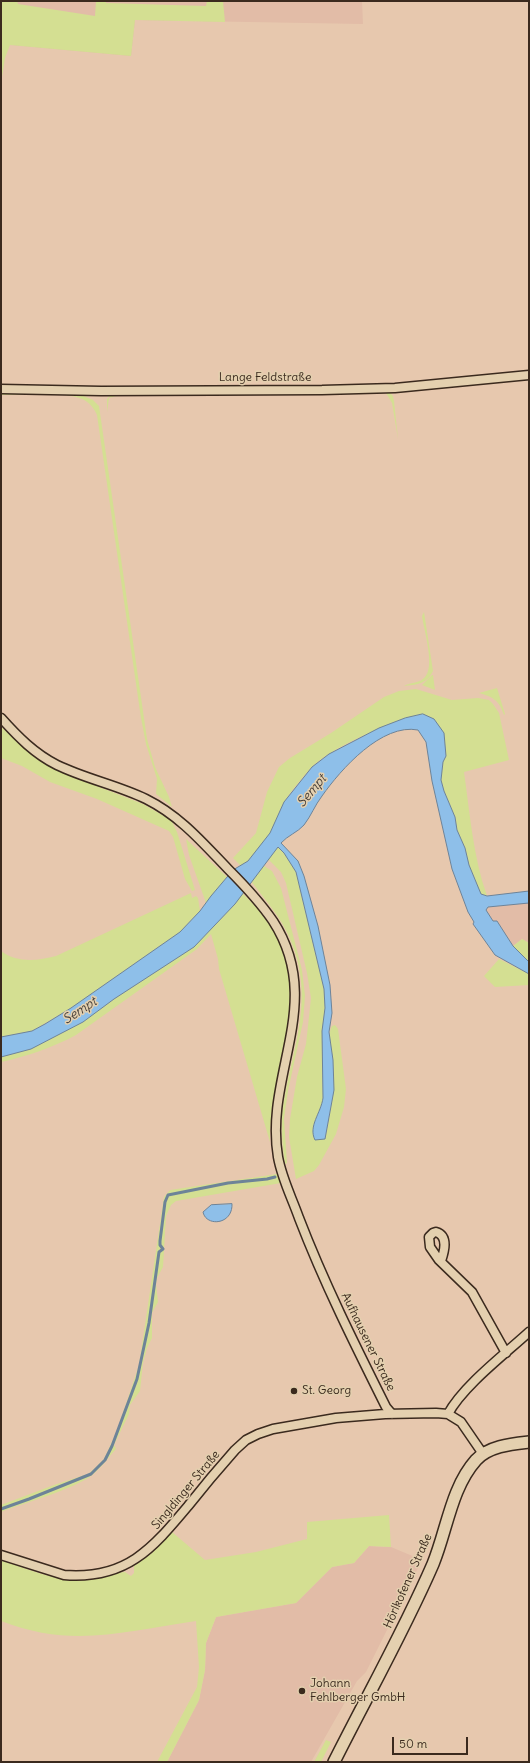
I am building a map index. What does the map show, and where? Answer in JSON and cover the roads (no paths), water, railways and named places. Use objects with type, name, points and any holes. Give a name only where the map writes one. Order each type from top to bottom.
[{"type":"street","name":"Lange Feldstraße","points":[[1,388],[101,391],[394,388],[529,375]]},
{"type":"street","name":"Aufhausener Straße","points":[[1,718],[26,744],[57,765],[146,799],[178,819],[205,844],[250,892],[273,921],[282,937],[292,964],[295,993],[293,1029],[279,1096],[276,1131],[278,1159],[284,1178],[329,1290],[386,1407],[392,1414]]},
{"type":"street","points":[[441,1262],[472,1292],[506,1353]]},
{"type":"street","points":[[448,1414],[453,1404],[529,1332]]},
{"type":"street","points":[[392,1414],[448,1414],[461,1422],[483,1454]]},
{"type":"street","name":"Singldinger Straße","points":[[1,1555],[74,1576],[101,1573],[119,1568],[146,1552],[164,1535],[235,1450],[246,1440],[273,1429],[336,1418],[392,1414]]},
{"type":"street","name":"Hörlkofener Straße","points":[[334,1762],[420,1593],[436,1555],[458,1491],[473,1464],[483,1454],[496,1448],[529,1442]]},
{"type":"water","name":"Sempt","points":[[423,714],[434,719],[444,733],[446,756],[443,762],[441,780],[455,817],[457,830],[465,848],[469,865],[481,894],[487,896],[529,891],[529,903],[488,907],[486,910],[493,921],[497,921],[513,946],[529,962],[529,974],[495,955],[473,924],[474,922],[468,912],[452,869],[432,781],[426,742],[418,730],[404,730],[390,734],[377,741],[351,761],[330,785],[304,825],[281,843],[298,861],[304,876],[318,926],[330,985],[332,1013],[329,1032],[333,1060],[334,1090],[325,1139],[315,1140],[313,1135],[314,1125],[323,1098],[322,1031],[325,1008],[324,989],[296,872],[284,853],[278,847],[235,904],[194,947],[114,999],[83,1022],[31,1049],[1,1057],[1,1037],[32,1031],[45,1024],[71,1008],[180,932],[200,911],[233,870],[248,861],[270,833],[284,802],[312,767],[329,754],[379,728],[405,718]]},
{"type":"water","points":[[232,1204],[231,1211],[228,1216],[219,1222],[209,1220],[205,1217],[203,1212],[211,1205]]},
{"type":"waterway","points":[[1,1509],[91,1474],[105,1460],[112,1446],[137,1379],[149,1323],[159,1252],[163,1249],[160,1245],[160,1241],[165,1202],[168,1195],[228,1183],[275,1177]]},
{"type":"place","name":"St. Georg","points":[[294,1391]]},
{"type":"place","name":"Johann Fehlberger GmbH","points":[[302,1691]]}]
